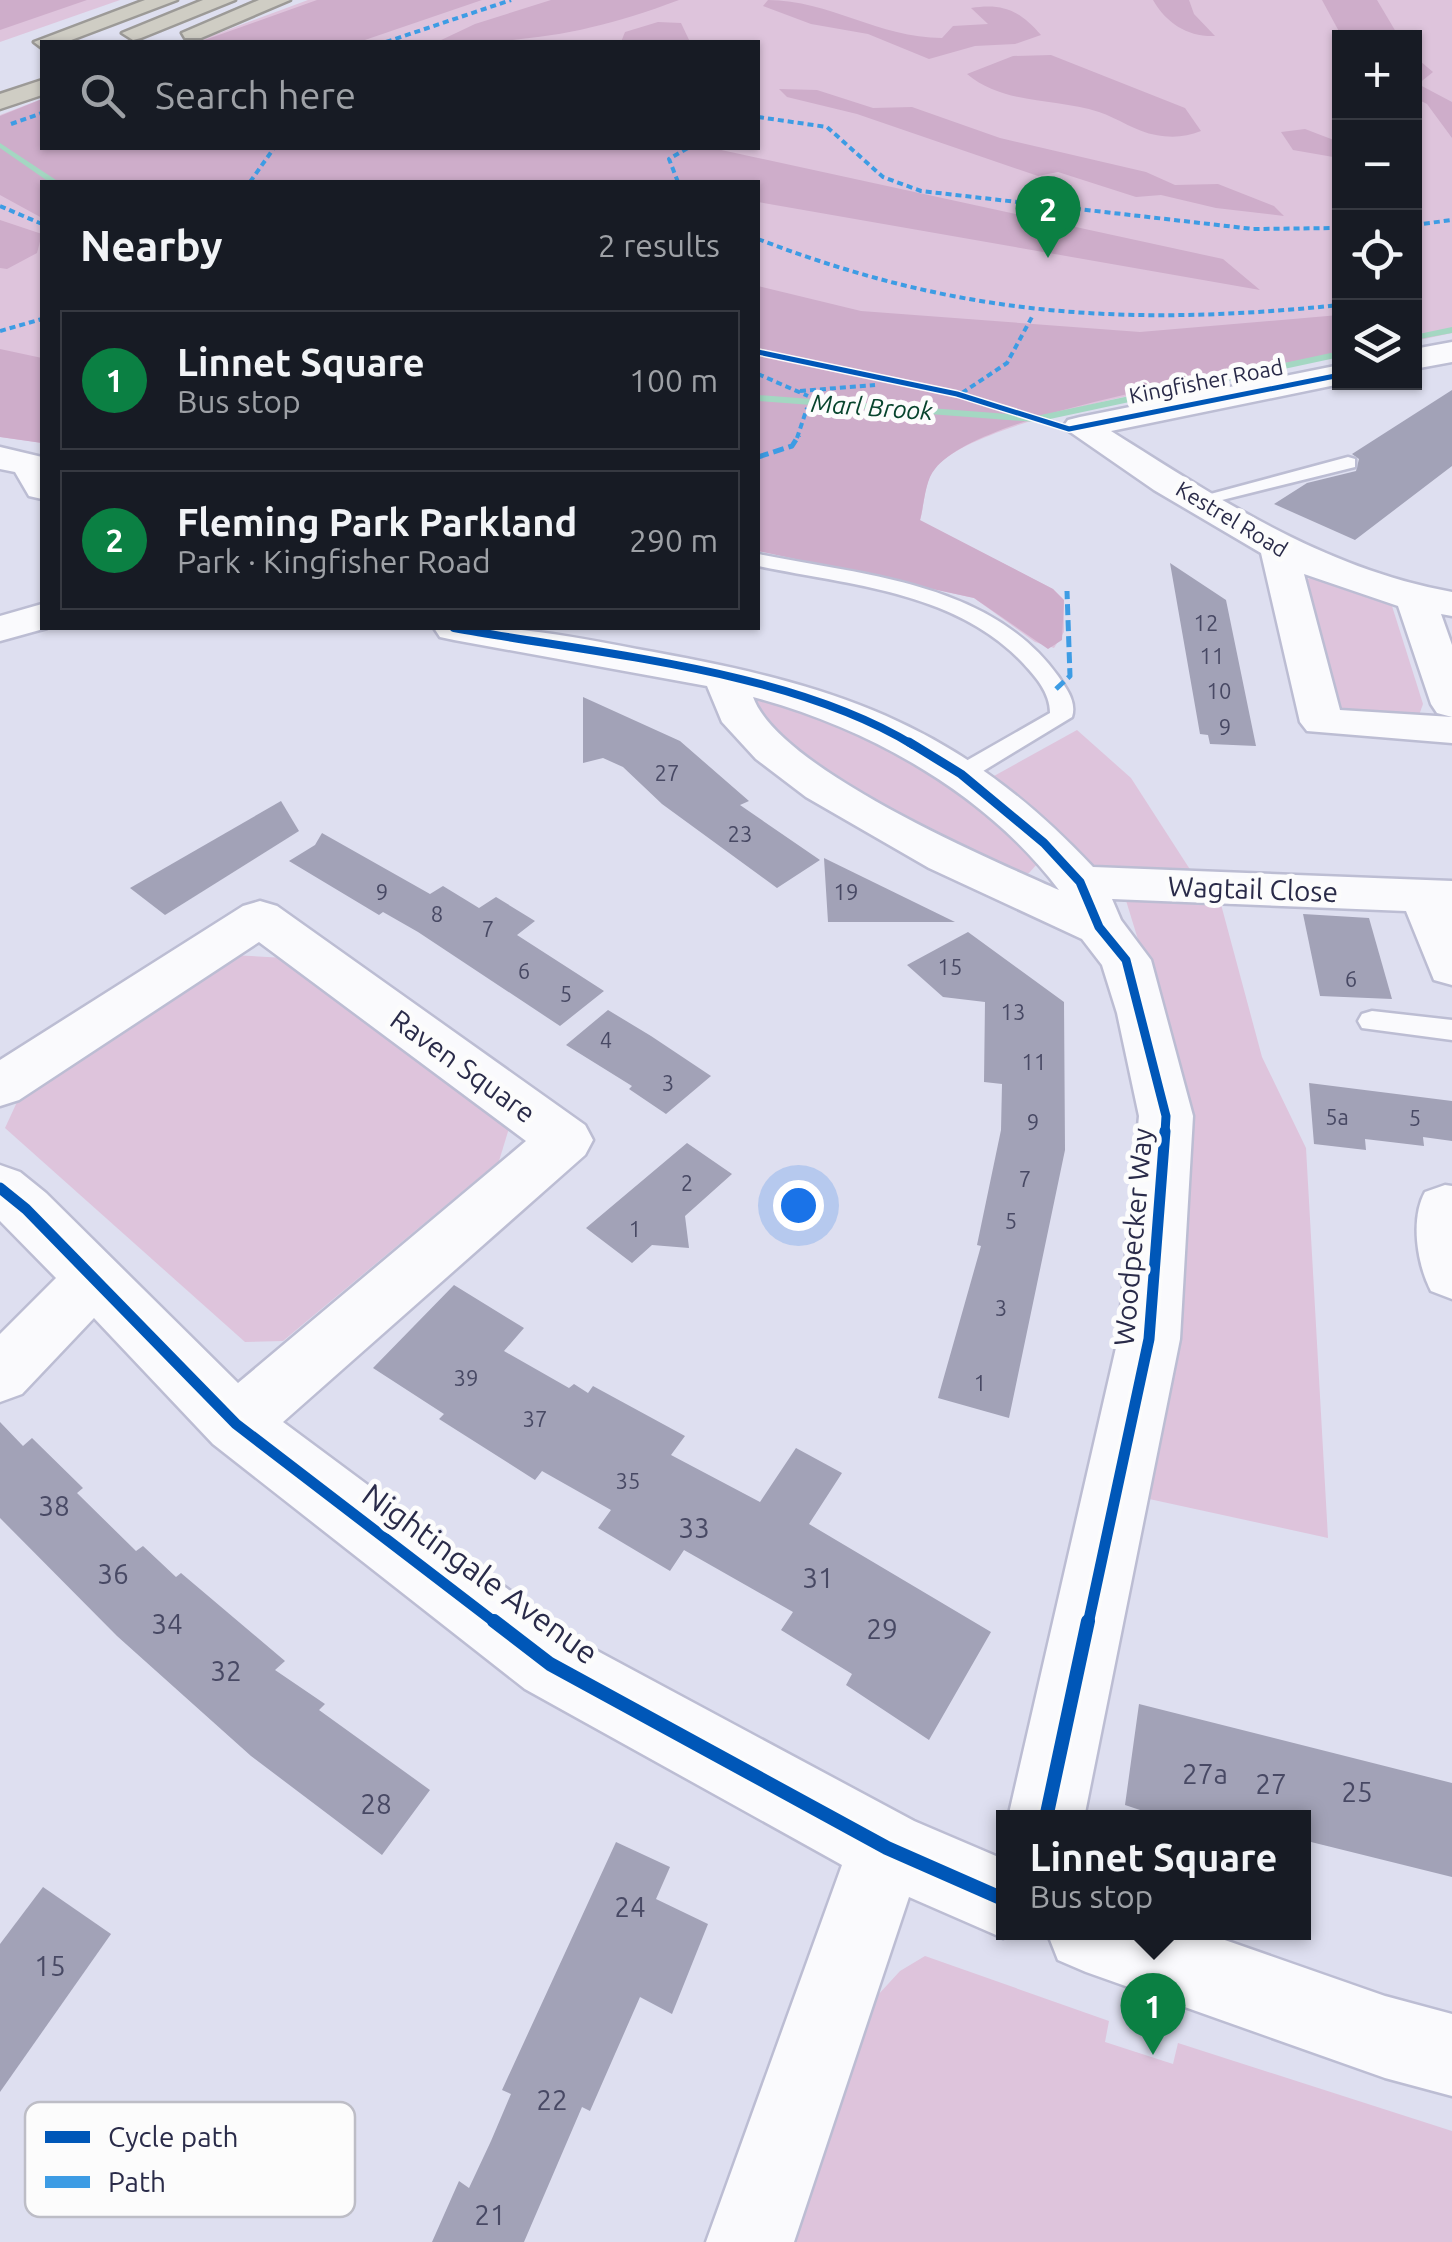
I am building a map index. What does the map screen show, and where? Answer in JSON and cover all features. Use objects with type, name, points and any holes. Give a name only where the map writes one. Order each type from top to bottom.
[{"type":"highway","points":[[65,40],[166,0]]},
{"type":"highway","points":[[114,40],[224,0]]},
{"type":"highway","points":[[170,40],[279,0]]},
{"type":"highway","points":[[0,81],[40,50]]},
{"type":"highway","points":[[0,102],[40,88]]},
{"type":"street","points":[[1422,358],[1452,352]]},
{"type":"street","name":"Kingfisher Road","points":[[1080,427],[1332,376]]},
{"type":"street","name":"Kestrel Road","points":[[1080,427],[1279,550],[1434,602]]},
{"type":"street","points":[[1279,550],[1322,722],[1452,730]]},
{"type":"street","points":[[1434,602],[1452,704]]},
{"type":"street","points":[[0,628],[40,617]]},
{"type":"street","name":"Woodpecker Way","points":[[465,630],[725,678],[820,702],[894,734],[961,774],[1044,843],[1126,960],[1143,1013],[1166,1116],[1149,1339],[1048,1810]]},
{"type":"street","name":"Woodpecker Way","points":[[725,678],[725,697],[752,734],[890,830],[1090,905]]},
{"type":"street","name":"Wagtail Close","points":[[1090,905],[1439,896],[1452,968]]},
{"type":"street","name":"Raven Square","points":[[0,1086],[260,918],[564,1140],[236,1424]]},
{"type":"street","name":"Nightingale Avenue","points":[[0,1188],[26,1208],[236,1424],[550,1664],[887,1848],[996,1896]]},
{"type":"street","points":[[1452,1209],[1445,1208],[1452,1274]]},
{"type":"street","points":[[0,1374],[93,1279]]},
{"type":"street","points":[[750,2242],[887,1848]]},
{"type":"street","points":[[1109,1940],[1386,2037],[1452,2055]]},
{"type":"lane","points":[[1198,500],[1348,464]]},
{"type":"lane","points":[[760,560],[961,607],[997,626],[1034,660],[1060,696],[1060,717],[961,774]]},
{"type":"lane","points":[[1372,1021],[1452,1030]]},
{"type":"shaded area","points":[[0,0],[120,0],[0,42]]},
{"type":"shaded area","points":[[0,0],[87,0],[0,30]]},
{"type":"shaded area","points":[[308,0],[1452,0],[1452,333],[1422,339],[1422,30],[1332,30],[1332,357],[1061,412],[961,448],[931,474],[920,521],[1053,589],[1064,600],[1064,632],[1054,648],[1035,642],[974,598],[760,551],[760,180],[40,180],[40,443],[0,437],[0,115],[40,100],[40,150],[760,150],[760,40],[200,40]]},
{"type":"shaded area","points":[[317,0],[482,0],[365,40],[205,40]]},
{"type":"shaded area","points":[[551,0],[679,0],[617,21],[560,34],[502,40],[441,40],[475,24]]},
{"type":"shaded area","points":[[768,0],[812,6],[897,32],[942,38],[953,26],[988,24],[971,8],[1001,8],[1018,14],[1041,35],[1015,44],[975,46],[929,59],[868,34],[811,24],[763,6]]},
{"type":"shaded area","points":[[1153,0],[1189,0],[1194,14],[1215,36],[1179,27]]},
{"type":"shaded area","points":[[1322,0],[1377,0],[1395,30],[1338,30]]},
{"type":"shaded area","points":[[658,22],[681,23],[689,40],[622,40],[625,32]]},
{"type":"shaded area","points":[[1051,55],[1185,108],[1201,131],[1173,137],[1149,133],[1099,112],[997,91],[967,74],[1013,56]]},
{"type":"shaded area","points":[[1422,63],[1433,72],[1422,81]]},
{"type":"shaded area","points":[[1422,86],[1452,102],[1452,138],[1422,102]]},
{"type":"shaded area","points":[[779,89],[817,90],[873,108],[912,107],[1000,138],[1146,172],[1175,185],[1218,184],[1274,206],[1284,216],[1216,208],[1161,195],[1136,197],[1058,172],[1038,176],[857,114],[787,97]]},
{"type":"shaded area","points":[[40,100],[40,150],[721,150],[1223,259],[1260,290],[760,202],[760,180],[40,180],[40,217],[0,195],[0,116]]},
{"type":"shaded area","points":[[1305,129],[1332,139],[1332,157],[1293,150],[1281,132]]},
{"type":"shaded area","points":[[0,220],[40,233],[37,253],[7,269],[0,268]]},
{"type":"shaded area","points":[[760,286],[861,311],[1140,332],[1332,316],[1332,354],[1187,381],[1062,410],[962,447],[935,469],[920,520],[1053,589],[1064,600],[1062,640],[1048,649],[974,598],[760,551]]},
{"type":"shaded area","points":[[0,349],[40,358],[40,443],[0,437]]},
{"type":"shaded area","points":[[1311,578],[1392,606],[1423,704],[1418,718],[1344,711],[1334,704],[1302,580]]},
{"type":"shaded area","points":[[764,694],[911,762],[977,807],[1038,863],[1029,873],[1010,875],[956,851],[788,751],[747,698]]},
{"type":"shaded area","points":[[1077,730],[1131,778],[1191,871],[1093,868],[994,776]]},
{"type":"shaded area","points":[[1124,894],[1219,897],[1262,1057],[1306,1148],[1328,1538],[1140,1497],[1163,1021]]},
{"type":"shaded area","points":[[232,955],[285,958],[510,1125],[499,1161],[283,1341],[245,1342],[5,1128],[23,1089]]},
{"type":"shaded area","points":[[925,1956],[1109,2021],[1105,2042],[1173,2064],[1178,2043],[1452,2131],[1452,2242],[776,2242],[861,1987],[877,1996],[900,1971]]},
{"type":"building","points":[[1452,390],[1452,466],[1355,540],[1274,504],[1307,483],[1356,471],[1359,459],[1352,454]]},
{"type":"building","points":[[1170,563],[1226,600],[1256,746],[1210,744],[1208,735],[1200,734]]},
{"type":"building","points":[[583,697],[680,741],[749,801],[740,805],[820,860],[777,888],[662,804],[623,767],[603,758],[583,763]]},
{"type":"building","points":[[281,801],[299,831],[165,915],[130,888]]},
{"type":"building","points":[[322,833],[430,894],[443,886],[479,908],[496,897],[535,921],[517,935],[604,991],[560,1026],[418,932],[383,912],[379,915],[289,861],[315,845]]},
{"type":"building","points":[[824,858],[955,922],[828,922]]},
{"type":"building","points":[[1303,914],[1369,918],[1392,999],[1320,996]]},
{"type":"building","points":[[968,932],[1064,1002],[1065,1150],[1009,1418],[938,1398],[981,1246],[977,1245],[1001,1130],[1002,1084],[984,1082],[985,1002],[943,997],[907,965]]},
{"type":"building","points":[[608,1010],[711,1076],[666,1114],[629,1089],[632,1086],[566,1045]]},
{"type":"building","points":[[1309,1083],[1452,1101],[1452,1141],[1423,1137],[1424,1146],[1365,1139],[1366,1150],[1314,1144]]},
{"type":"building","points":[[687,1143],[732,1174],[685,1216],[689,1248],[652,1245],[632,1263],[586,1228]]},
{"type":"building","points":[[454,1285],[524,1328],[504,1351],[569,1388],[574,1384],[588,1393],[593,1386],[685,1436],[671,1455],[760,1502],[796,1448],[842,1473],[809,1524],[991,1632],[929,1740],[846,1685],[852,1674],[781,1630],[793,1612],[684,1550],[670,1571],[598,1528],[611,1510],[542,1471],[535,1480],[439,1419],[444,1414],[373,1368]]},
{"type":"building","points":[[0,1422],[23,1446],[32,1438],[83,1488],[77,1493],[136,1551],[143,1546],[176,1577],[181,1573],[285,1661],[275,1670],[325,1704],[319,1710],[430,1790],[382,1855],[251,1756],[117,1636],[0,1518]]},
{"type":"building","points":[[1139,1704],[1452,1783],[1452,1877],[1311,1842],[1311,1810],[1140,1810],[1125,1805]]},
{"type":"building","points":[[616,1842],[670,1867],[656,1899],[708,1924],[672,2014],[640,1997],[590,2111],[582,2107],[524,2242],[432,2242],[459,2181],[469,2188],[491,2141],[511,2094],[502,2090]]},
{"type":"building","points":[[43,1887],[111,1934],[0,2092],[0,1944]]},
{"type":"waterway","name":"Marl Brook","points":[[0,145],[50,180]]},
{"type":"waterway","name":"Marl Brook","points":[[1422,336],[1452,330]]},
{"type":"waterway","name":"Marl Brook","points":[[760,398],[1036,419],[1332,356]]},
{"type":"marked path","points":[[392,40],[511,0]]},
{"type":"marked path","points":[[11,124],[40,114]]},
{"type":"marked path","points":[[760,117],[827,127],[883,177],[921,191],[1253,229],[1332,228]]},
{"type":"marked path","points":[[251,180],[273,150]]},
{"type":"marked path","points":[[677,180],[669,159],[685,150]]},
{"type":"marked path","points":[[0,206],[40,223]]},
{"type":"marked path","points":[[1422,224],[1452,220]]},
{"type":"marked path","points":[[760,240],[829,267],[901,288],[972,303],[1044,312],[1189,317],[1332,306]]},
{"type":"marked path","points":[[962,393],[987,380],[1007,363],[1033,315]]},
{"type":"marked path","points":[[0,331],[40,320]]},
{"type":"marked path","points":[[760,375],[808,396]]},
{"type":"marked path","points":[[800,391],[875,385]]},
{"type":"marked path","points":[[760,456],[792,446],[804,426],[807,408]]},
{"type":"marked path","points":[[1056,689],[1070,676],[1067,591]]},
{"type":"cycle path","points":[[760,352],[957,394],[1069,429],[1332,377]]},
{"type":"cycle path","points":[[465,630],[725,677],[820,702],[895,734],[961,774],[1044,843],[1080,882],[1099,927],[1126,960],[1143,1013],[1166,1116],[1149,1339],[1048,1810]]},
{"type":"cycle path","points":[[0,1188],[26,1209],[236,1424],[550,1664],[887,1848],[996,1896]]},
{"type":"place","name":"Fleming Park Parkland","points":[[1048,258]]},
{"type":"place","name":"Linnet Square","points":[[1153,2055]]}]
